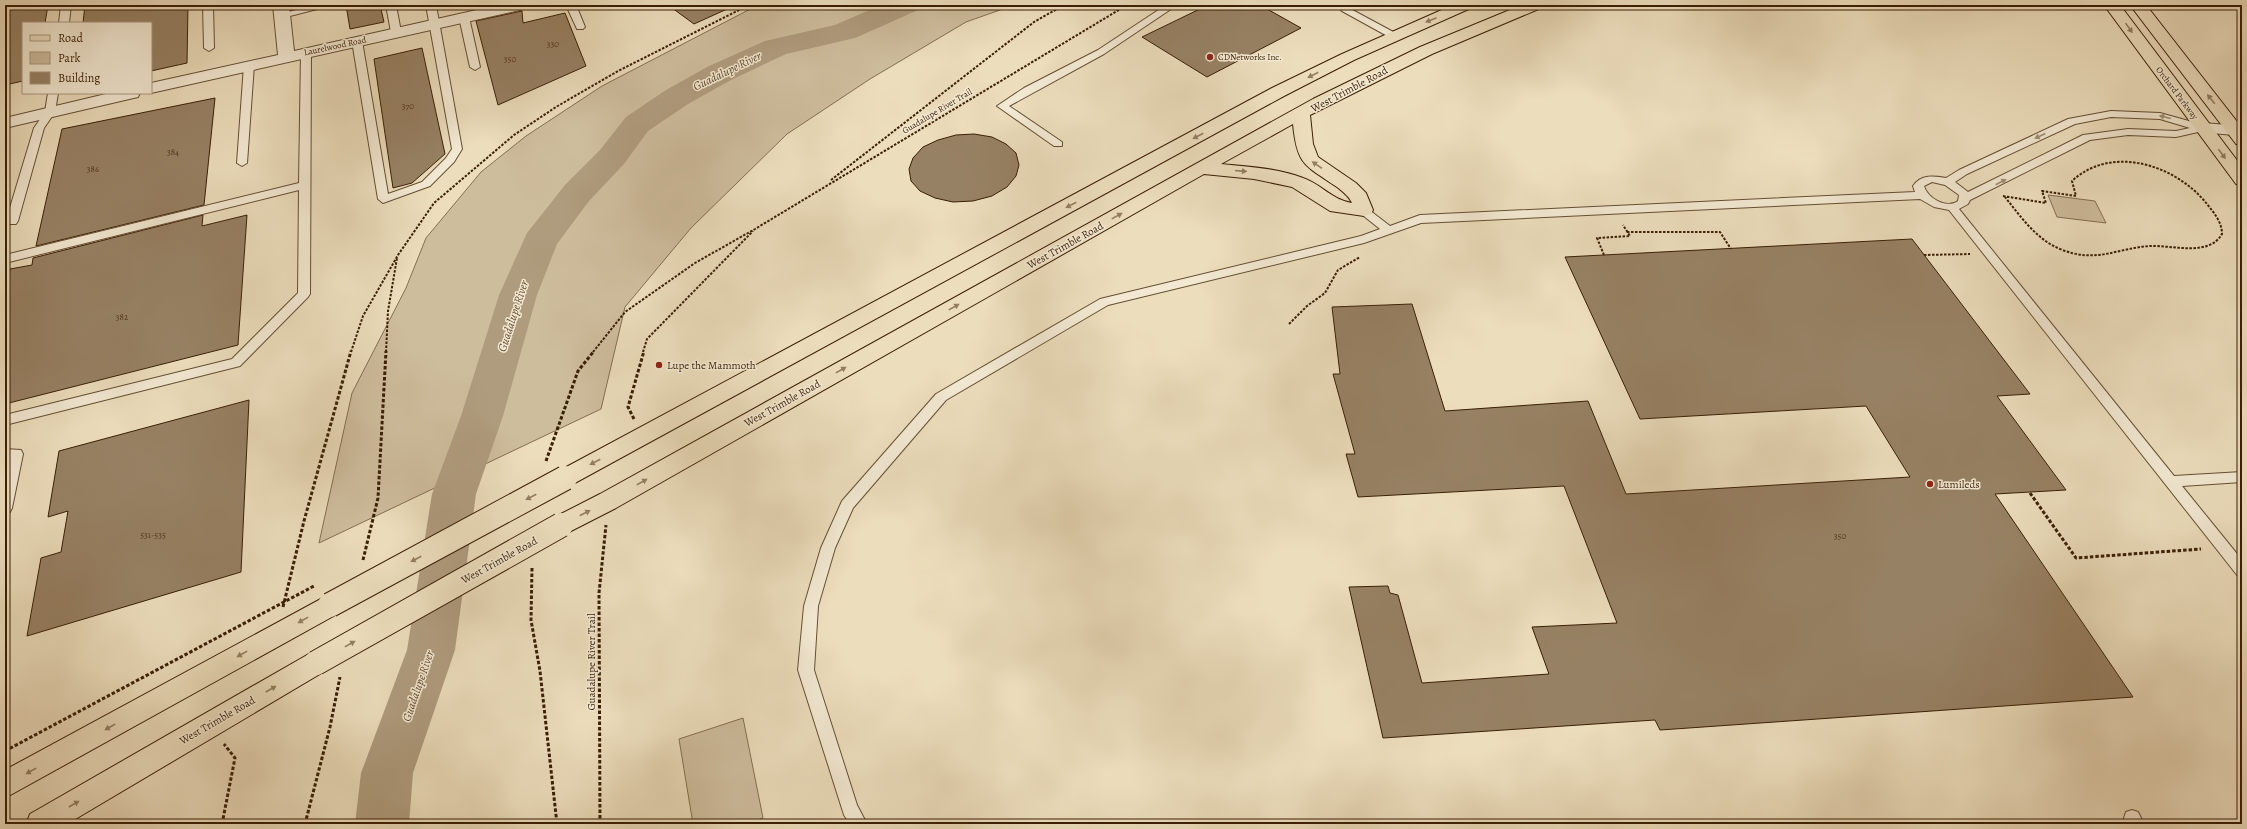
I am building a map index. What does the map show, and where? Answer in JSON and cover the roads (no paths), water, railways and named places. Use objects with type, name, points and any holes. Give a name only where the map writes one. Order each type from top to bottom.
[{"type":"main road","points":[[5,785],[330,605],[643,437],[1278,92],[1394,36],[1466,5]]},
{"type":"main road","name":"West Trimble Road","points":[[40,824],[316,663],[1202,168],[1369,77],[1492,21],[1536,5]]},
{"type":"main road","name":"Orchard Parkway","points":[[2112,5],[2242,180]]},
{"type":"main road","points":[[2138,5],[2240,134]]},
{"type":"main road","points":[[1202,168],[1257,173],[1298,182],[1337,207],[1364,210],[1359,197],[1335,177],[1310,160],[1304,144],[1301,114]]},
{"type":"main road","points":[[1312,191],[1335,177]]},
{"type":"street","name":"Laurelwood Road","points":[[152,88],[286,56],[436,24],[516,5]]},
{"type":"street","points":[[282,10],[286,56]]},
{"type":"street","points":[[5,123],[128,94]]},
{"type":"street","points":[[2203,128],[2240,134]]},
{"type":"lane","points":[[64,22],[66,5]]},
{"type":"lane","points":[[208,5],[209,48]]},
{"type":"lane","points":[[282,10],[328,5]]},
{"type":"lane","points":[[391,5],[396,32]]},
{"type":"lane","points":[[357,41],[383,199],[426,184],[450,160],[457,149],[442,72],[436,24],[431,5]]},
{"type":"lane","points":[[571,5],[580,27]]},
{"type":"lane","points":[[1058,144],[1002,106],[1028,90],[1101,52],[1172,5]]},
{"type":"lane","points":[[1345,9],[1394,36]]},
{"type":"lane","points":[[464,17],[475,67]]},
{"type":"lane","points":[[5,420],[236,363],[304,294],[306,52]]},
{"type":"lane","points":[[242,163],[249,65]]},
{"type":"lane","points":[[12,221],[39,128],[50,112],[53,94]]},
{"type":"lane","points":[[1948,182],[1963,172],[2072,121],[2111,114],[2160,116],[2203,128]]},
{"type":"lane","points":[[1965,198],[1960,190],[1948,182],[1932,179],[1921,182],[1919,190],[1922,195],[1935,203],[1951,206],[1962,204],[1965,198],[2064,151],[2087,137],[2128,132],[2176,134],[2203,128]]},
{"type":"lane","points":[[5,259],[304,185]]},
{"type":"lane","points":[[859,824],[850,809],[806,670],[811,606],[828,548],[847,505],[941,397],[1104,302],[1364,239],[1420,219],[1922,195]]},
{"type":"lane","points":[[1951,206],[2017,287],[2131,434],[2172,480],[2242,571]]},
{"type":"lane","points":[[1364,210],[1388,230]]},
{"type":"lane","points":[[5,454],[16,454],[5,508]]},
{"type":"lane","points":[[2172,480],[2242,477]]},
{"type":"waterway","name":"Guadalupe River","points":[[382,824],[387,773],[431,650],[454,494],[482,416],[518,295],[540,241],[577,193],[612,157],[637,124],[677,97],[720,73],[776,47],[844,32],[906,5]]},
{"type":"place","name":"CDNetworks Inc.","points":[[1210,57]]},
{"type":"place","name":"Lupe the Mammoth","points":[[659,365]]},
{"type":"place","name":"Lumileds","points":[[1930,484]]}]
